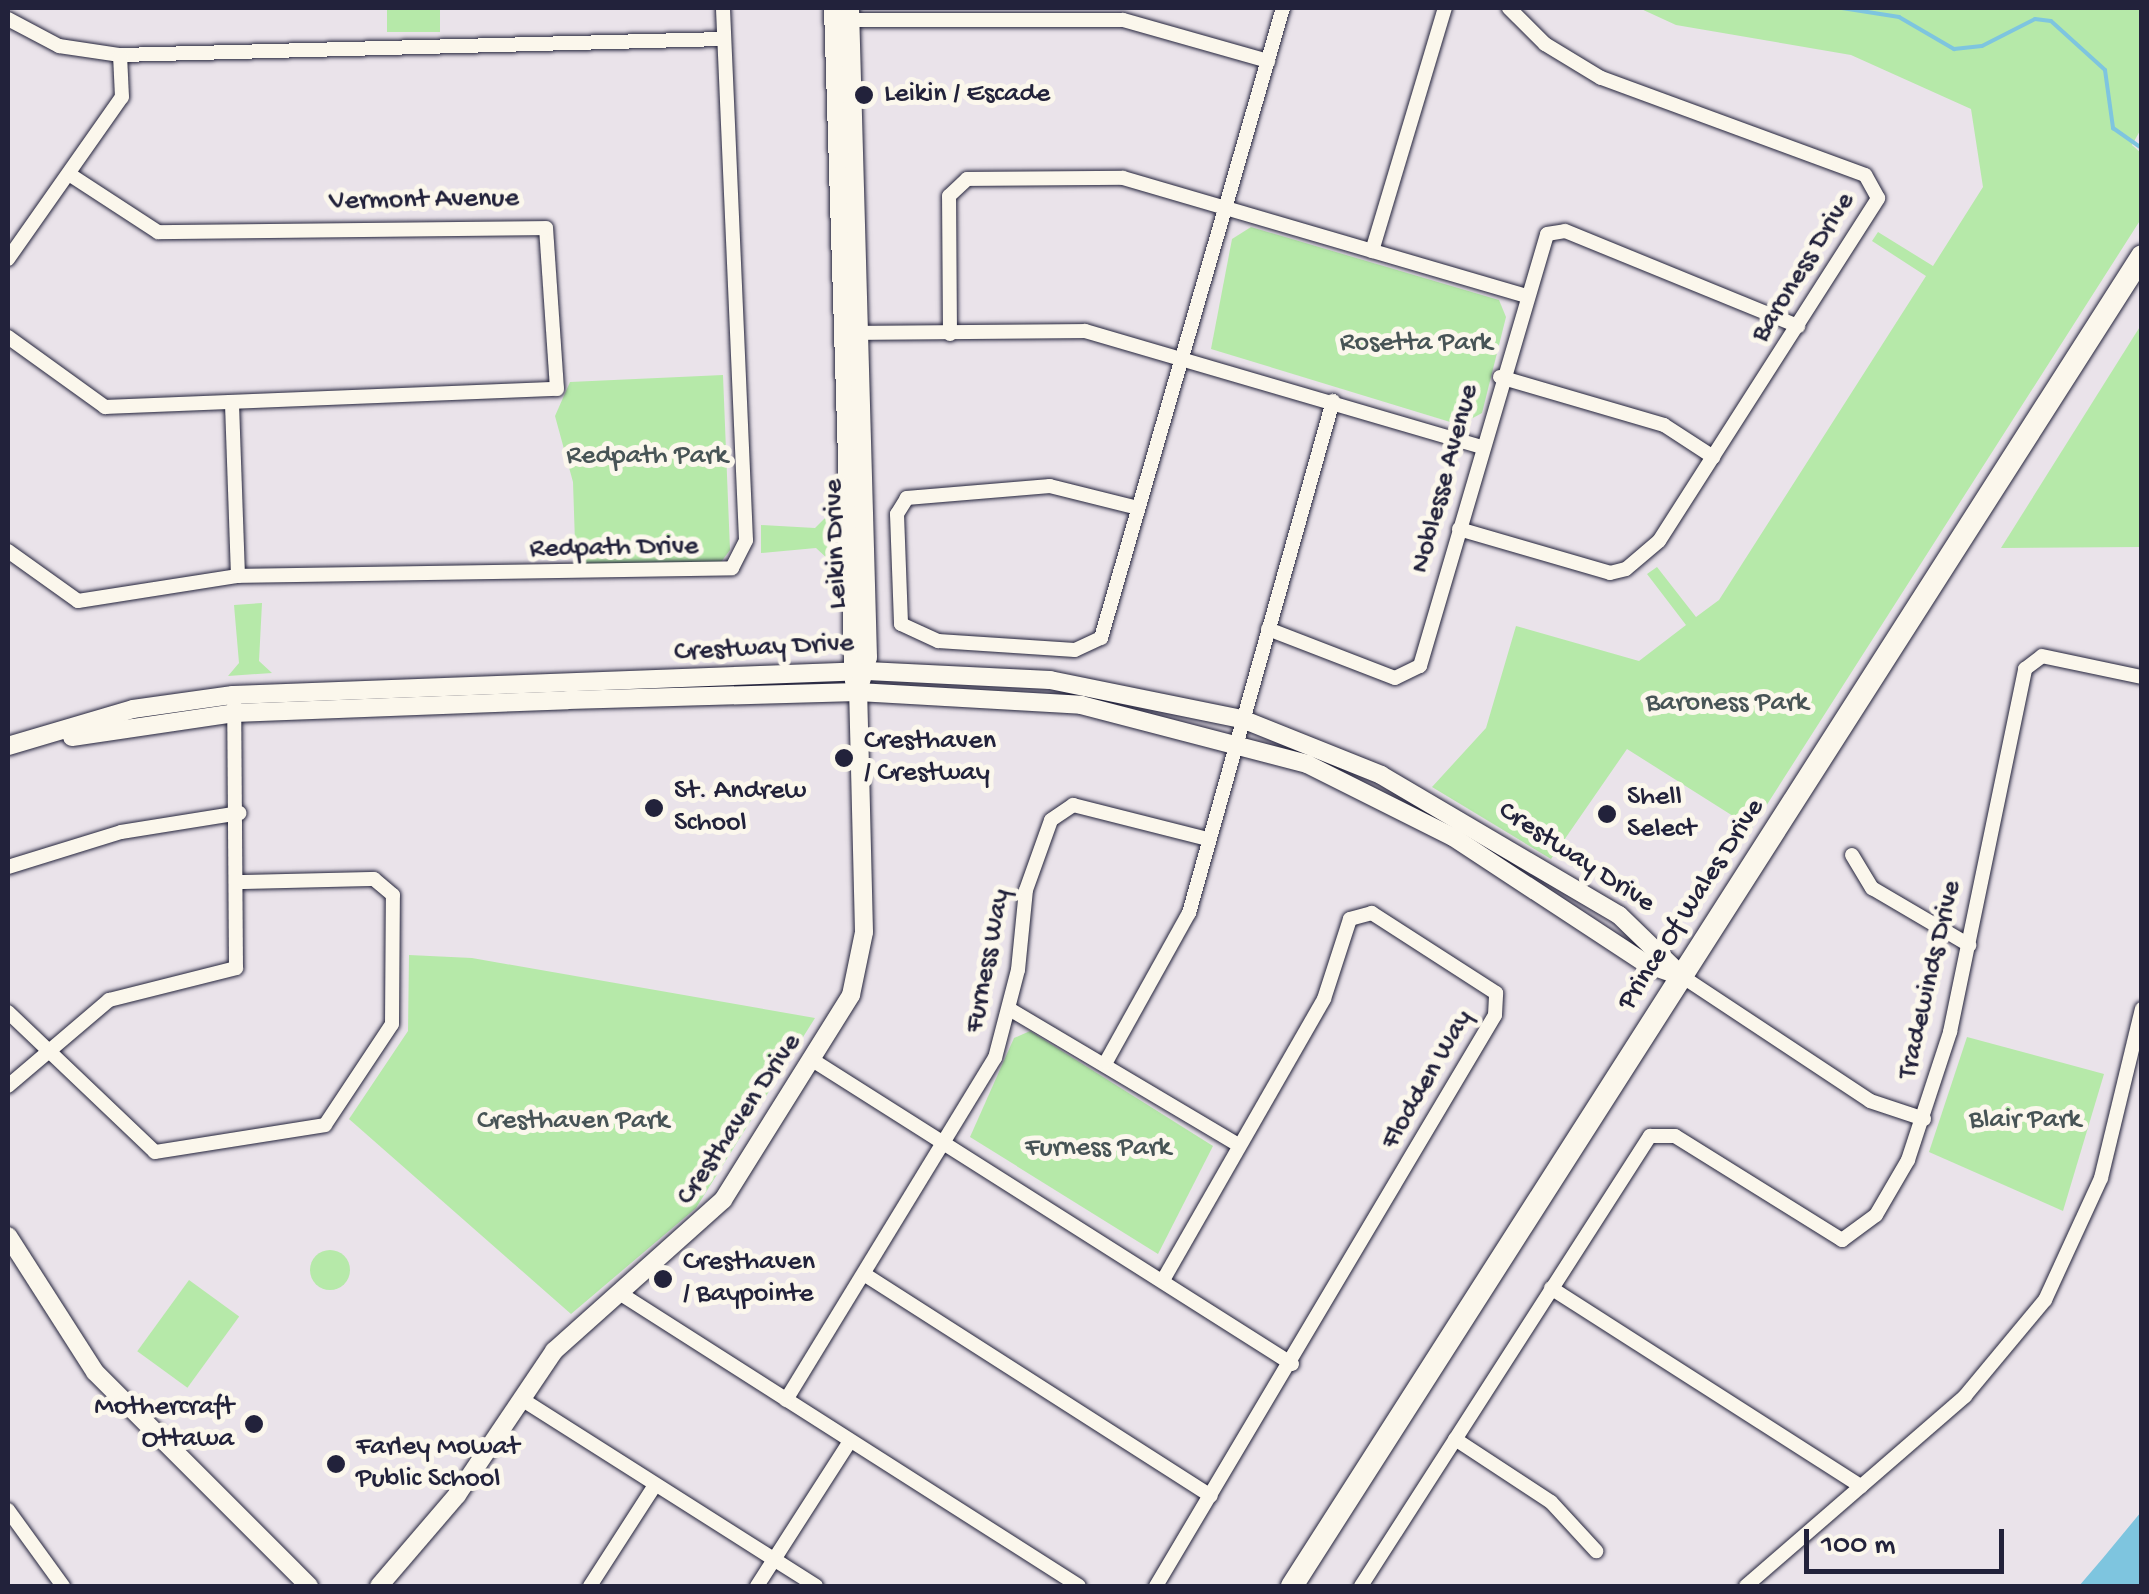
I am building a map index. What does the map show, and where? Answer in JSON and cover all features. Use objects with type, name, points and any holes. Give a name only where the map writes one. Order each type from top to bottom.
[{"type":"main road","name":"Prince Of Wales Drive","points":[[1292,1586],[2142,256]]},
{"type":"street","name":"Redpath Drive","points":[[8,551],[78,601],[238,576],[720,572],[741,562],[723,8]]},
{"type":"street","points":[[1138,508],[1050,486],[907,498],[898,514],[901,624],[921,638],[1087,650],[1100,638],[1183,358],[1283,8]]},
{"type":"street","points":[[1372,250],[1445,8]]},
{"type":"street","name":"Baroness Drive","points":[[1460,528],[1617,574],[1659,542],[1876,203],[1875,182],[1601,78],[1545,44],[1509,8]]},
{"type":"street","points":[[842,14],[944,13],[1123,20],[1268,61]]},
{"type":"street","name":"Leikin Drive","points":[[842,14],[858,692]]},
{"type":"street","points":[[8,19],[59,46],[120,55],[724,39]]},
{"type":"street","points":[[8,259],[122,98],[120,55]]},
{"type":"street","name":"Vermont Avenue","points":[[69,174],[158,232],[534,223],[553,240],[557,388],[232,404]]},
{"type":"street","points":[[950,334],[956,184],[1089,174],[1225,208],[1522,294]]},
{"type":"street","name":"Noblesse Avenue","points":[[1268,629],[1405,679],[1420,666],[1522,294],[1539,248],[1558,229],[1798,326]]},
{"type":"street","points":[[850,333],[1085,332],[1482,447]]},
{"type":"street","points":[[8,338],[105,408],[232,404],[238,576]]},
{"type":"street","points":[[1500,377],[1664,426],[1713,458]]},
{"type":"street","points":[[1106,1062],[1179,940],[1333,401]]},
{"type":"street","name":"Tradewinds Drive","points":[[1362,1586],[1650,1136],[1675,1136],[1842,1240],[1876,1215],[1924,1119],[1969,945],[2025,670],[2042,656],[2142,677]]},
{"type":"street","name":"Crestway Drive","points":[[8,746],[134,709],[858,672],[1050,680],[1242,719],[1443,806],[1619,915],[1683,977]]},
{"type":"street","name":"Crestway Drive","points":[[8,757],[73,736],[234,704],[858,692],[1022,697],[1236,738],[1406,810],[1646,964],[1683,977]]},
{"type":"street","name":"Cresthaven Drive","points":[[379,1586],[422,1536],[566,1338],[622,1294],[724,1200],[814,1061],[851,995],[864,932],[858,692]]},
{"type":"street","points":[[8,1086],[109,1000],[236,968],[240,882],[234,704]]},
{"type":"street","name":"Furness Way","points":[[786,1400],[948,1145],[1010,1010],[1026,890],[1059,811],[1074,805],[1206,840]]},
{"type":"street","points":[[8,867],[121,832],[239,813]]},
{"type":"street","points":[[1852,854],[1872,888],[1969,945]]},
{"type":"street","points":[[8,1012],[155,1152],[325,1125],[392,1024],[393,895],[374,878],[240,882]]},
{"type":"street","name":"Flodden Way","points":[[1156,1586],[1292,1364],[1495,1015],[1496,993],[1372,912],[1356,914],[1324,998],[1163,1280]]},
{"type":"street","points":[[1683,977],[1870,1100],[1924,1119]]},
{"type":"street","points":[[1010,1010],[1106,1062],[1238,1144]]},
{"type":"street","points":[[1746,1586],[1965,1396],[2044,1300],[2101,1178],[2142,1010]]},
{"type":"street","points":[[814,1061],[1292,1364]]},
{"type":"street","points":[[8,1236],[95,1372],[284,1568],[308,1586]]},
{"type":"street","points":[[867,1276],[1211,1496]]},
{"type":"street","points":[[1551,1288],[1861,1486]]},
{"type":"street","points":[[622,1294],[1062,1582],[1079,1586]]},
{"type":"street","points":[[523,1400],[816,1586]]},
{"type":"street","points":[[1455,1439],[1551,1502],[1596,1551]]},
{"type":"street","points":[[757,1586],[850,1442]]},
{"type":"street","points":[[590,1586],[655,1485]]},
{"type":"street","points":[[8,1510],[63,1586]]},
{"type":"street","name":"Cresthaven Drive","points":[[399,1586],[422,1536]]},
{"type":"street","points":[[284,1568],[295,1586]]},
{"type":"green space","points":[[387,8],[440,8],[440,32],[387,32]]},
{"type":"green space","name":"Baroness Park","points":[[1639,8],[2141,8],[2141,129],[2132,145],[2141,153],[2141,219],[1752,828],[1627,749],[1551,859],[1432,787],[1486,728],[1516,626],[1639,661],[1686,625],[1647,574],[1657,567],[1696,617],[1719,600],[1926,276],[1872,241],[1878,232],[1933,266],[1983,187],[1971,109],[1851,55],[1676,25]]},
{"type":"green space","name":"Rosetta Park","points":[[1251,227],[1499,300],[1506,317],[1482,413],[1460,425],[1211,349],[1232,239]]},
{"type":"green space","points":[[2141,325],[2141,547],[2001,548]]},
{"type":"green space","name":"Redpath Park","points":[[723,375],[730,550],[715,570],[576,573],[573,482],[555,416],[570,382]]},
{"type":"green space","points":[[827,516],[829,560],[816,548],[761,553],[761,525],[815,528]]},
{"type":"green space","points":[[262,603],[259,661],[272,673],[228,676],[239,663],[234,605]]},
{"type":"green space","name":"Cresthaven Park","points":[[409,955],[472,958],[815,1018],[696,1208],[571,1314],[349,1119],[408,1031]]},
{"type":"green space","name":"Furness Park","points":[[1030,1031],[1213,1146],[1158,1254],[970,1137],[1014,1038]]},
{"type":"green space","name":"Blair Park","points":[[1967,1037],[2104,1074],[2063,1211],[1929,1152]]},
{"type":"green space","points":[[330,1250],[344,1256],[350,1270],[344,1284],[330,1290],[316,1284],[310,1270],[316,1256]]},
{"type":"green space","points":[[189,1280],[239,1316],[187,1388],[137,1351]]},
{"type":"water","points":[[2141,1512],[2141,1586],[2079,1586],[2103,1558]]},
{"type":"waterway","points":[[1842,8],[1899,17],[1954,49],[1982,46],[2035,19],[2051,21],[2105,70],[2113,128],[2142,148]]},
{"type":"place","name":"Leikin / Escade","points":[[864,95]]},
{"type":"place","name":"Cresthaven / Crestway","points":[[844,758]]},
{"type":"place","name":"St. Andrew School","points":[[654,808]]},
{"type":"place","name":"Shell Select","points":[[1607,814]]},
{"type":"place","name":"Cresthaven / Baypointe","points":[[663,1279]]},
{"type":"place","name":"Mothercraft Ottawa","points":[[254,1424]]},
{"type":"place","name":"Farley Mowat Public School","points":[[336,1464]]}]
